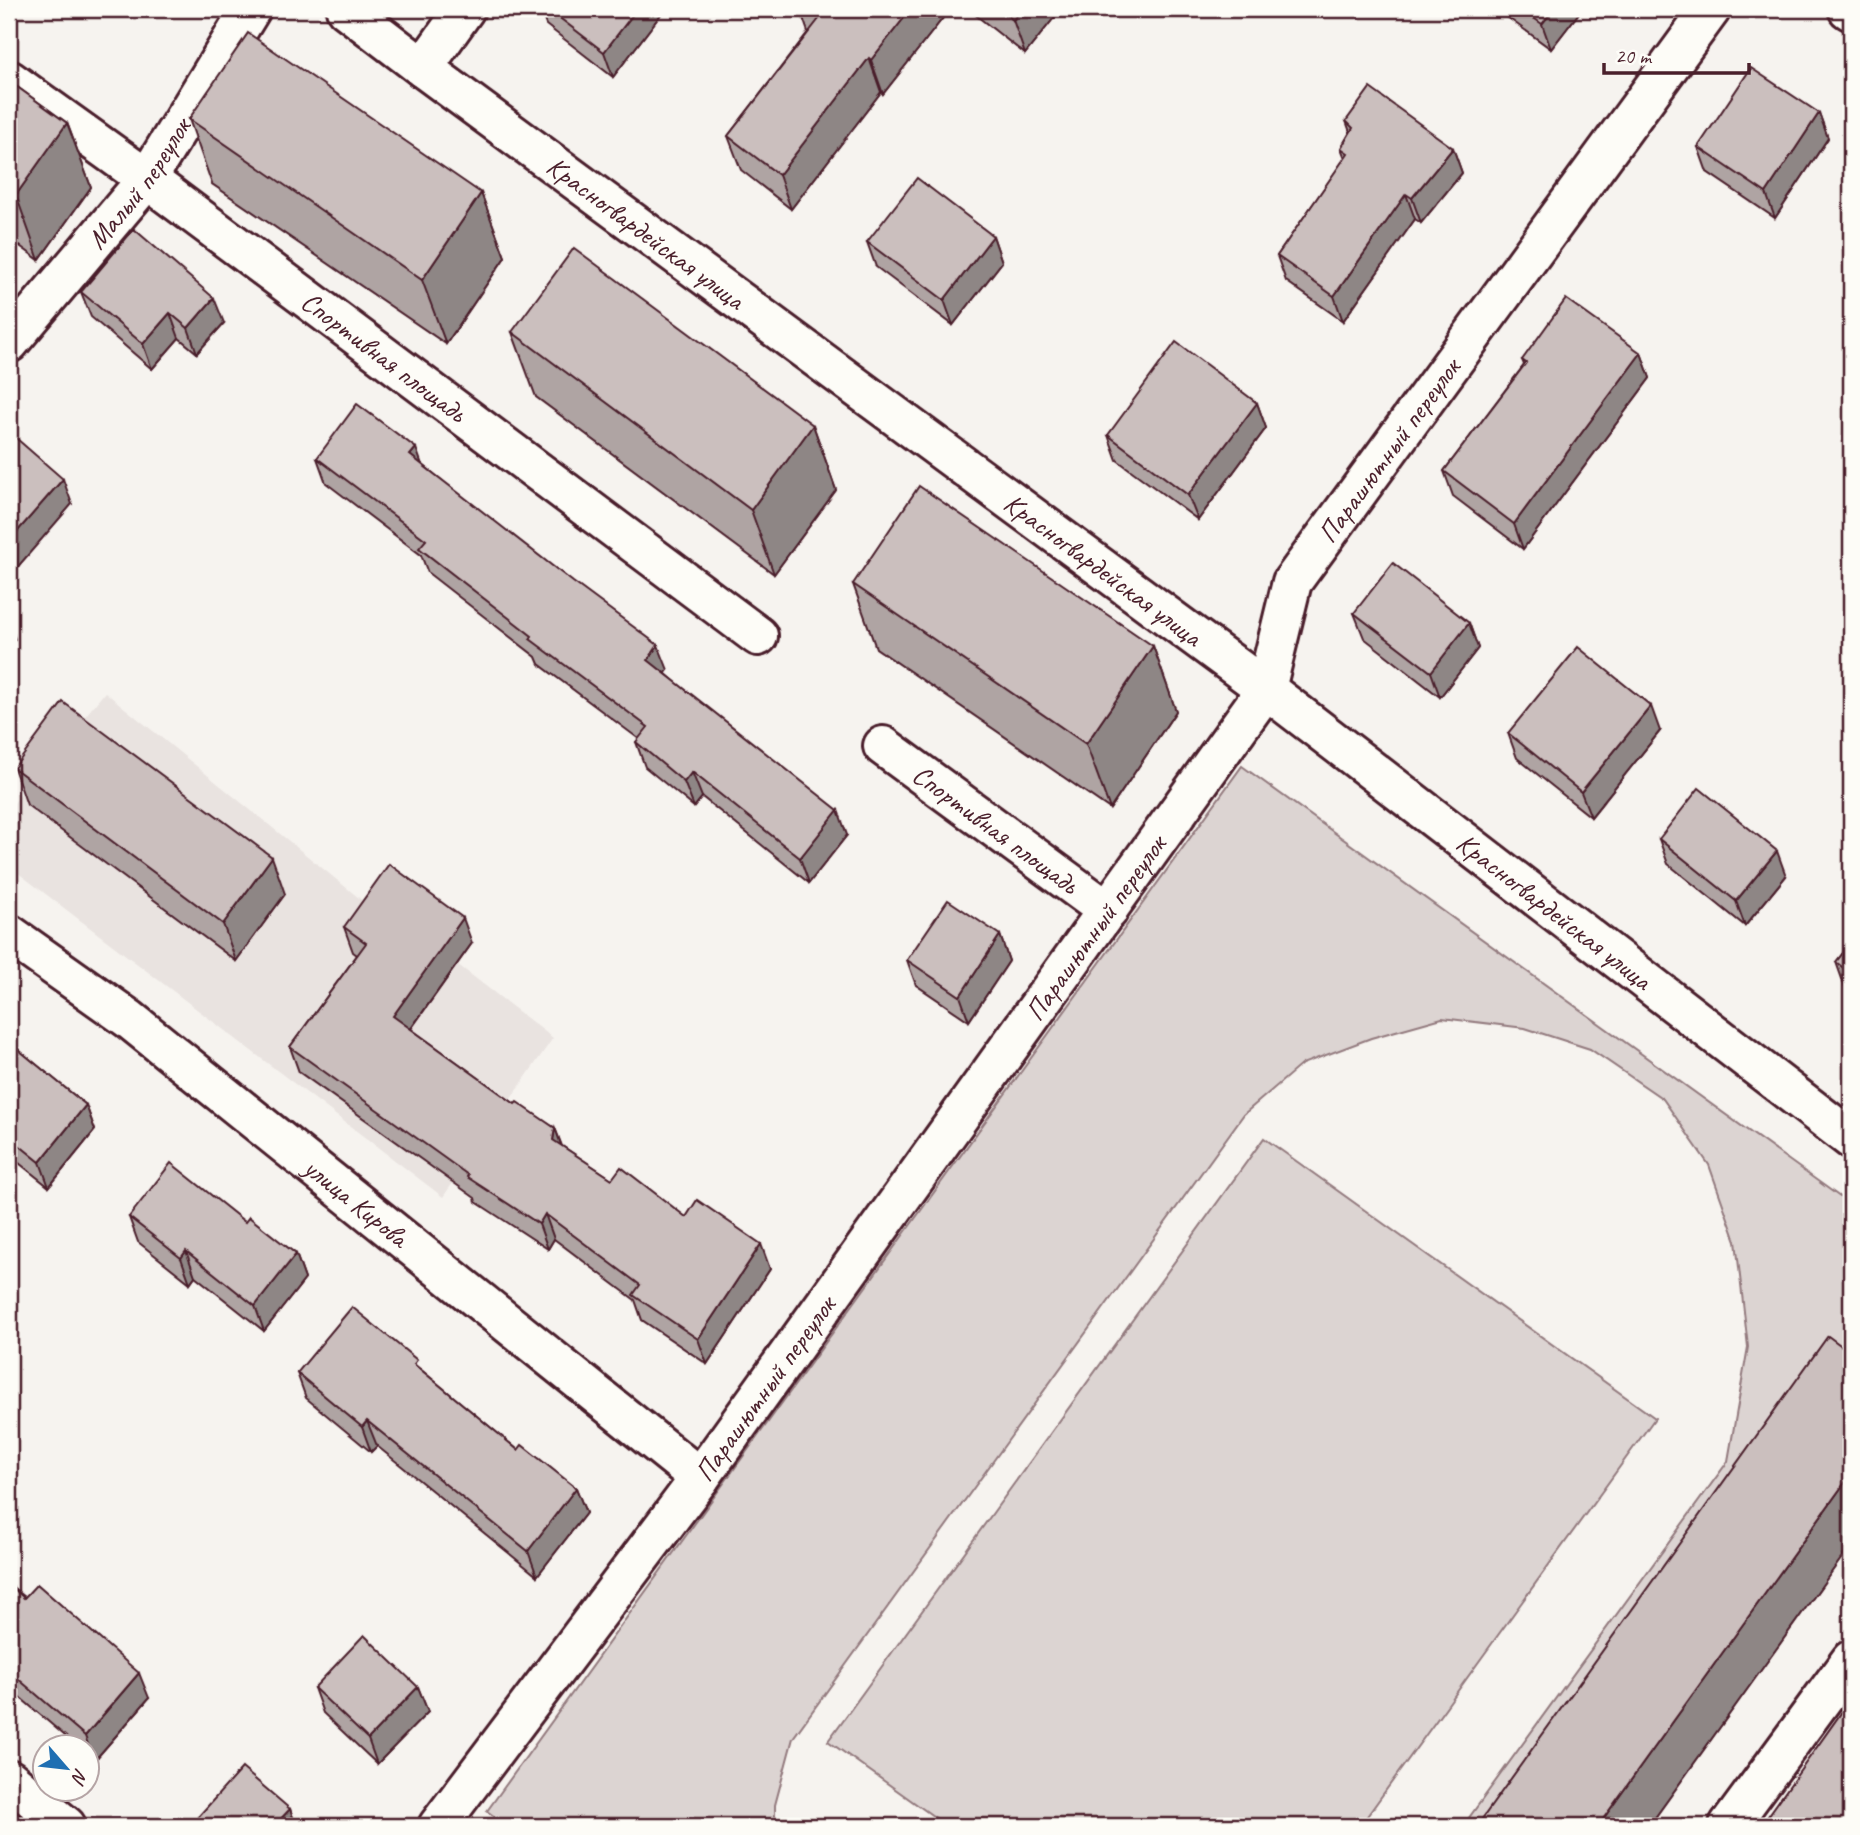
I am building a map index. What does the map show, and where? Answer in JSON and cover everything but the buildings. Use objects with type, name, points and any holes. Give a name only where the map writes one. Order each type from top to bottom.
[{"type":"street","name":"Малый переулок","points":[[9,343],[147,179],[251,9]]},
{"type":"street","name":"Красногвардейская улица","points":[[346,9],[1266,689],[1851,1139]]},
{"type":"street","points":[[423,68],[465,9]]},
{"type":"street","name":"Парашютный переулок","points":[[438,1826],[699,1478],[1266,689],[1292,582],[1711,9]]},
{"type":"street","name":"Спортивная площадь","points":[[9,80],[147,179],[758,636]]},
{"type":"street","name":"Спортивная площадь","points":[[883,746],[1108,911]]},
{"type":"street","name":"улица Кирова","points":[[9,934],[130,1019],[699,1478]]},
{"type":"street","points":[[1730,1826],[1851,1660]]},
{"type":"street","points":[[9,1779],[66,1826]]},
{"type":"shaded area","points":[[105,692],[380,915],[457,964],[553,1038],[443,1197],[9,866],[9,809]]},
{"type":"shaded area","points":[[1242,766],[1851,1205],[1851,1545],[1649,1826],[1463,1826],[1728,1461],[1748,1347],[1736,1241],[1709,1165],[1663,1099],[1590,1049],[1525,1028],[1442,1018],[1371,1038],[1302,1064],[1244,1114],[793,1738],[775,1805],[775,1826],[507,1826],[487,1811]]},
{"type":"shaded area","points":[[1264,1138],[1655,1418],[1360,1826],[947,1826],[828,1741]]}]
